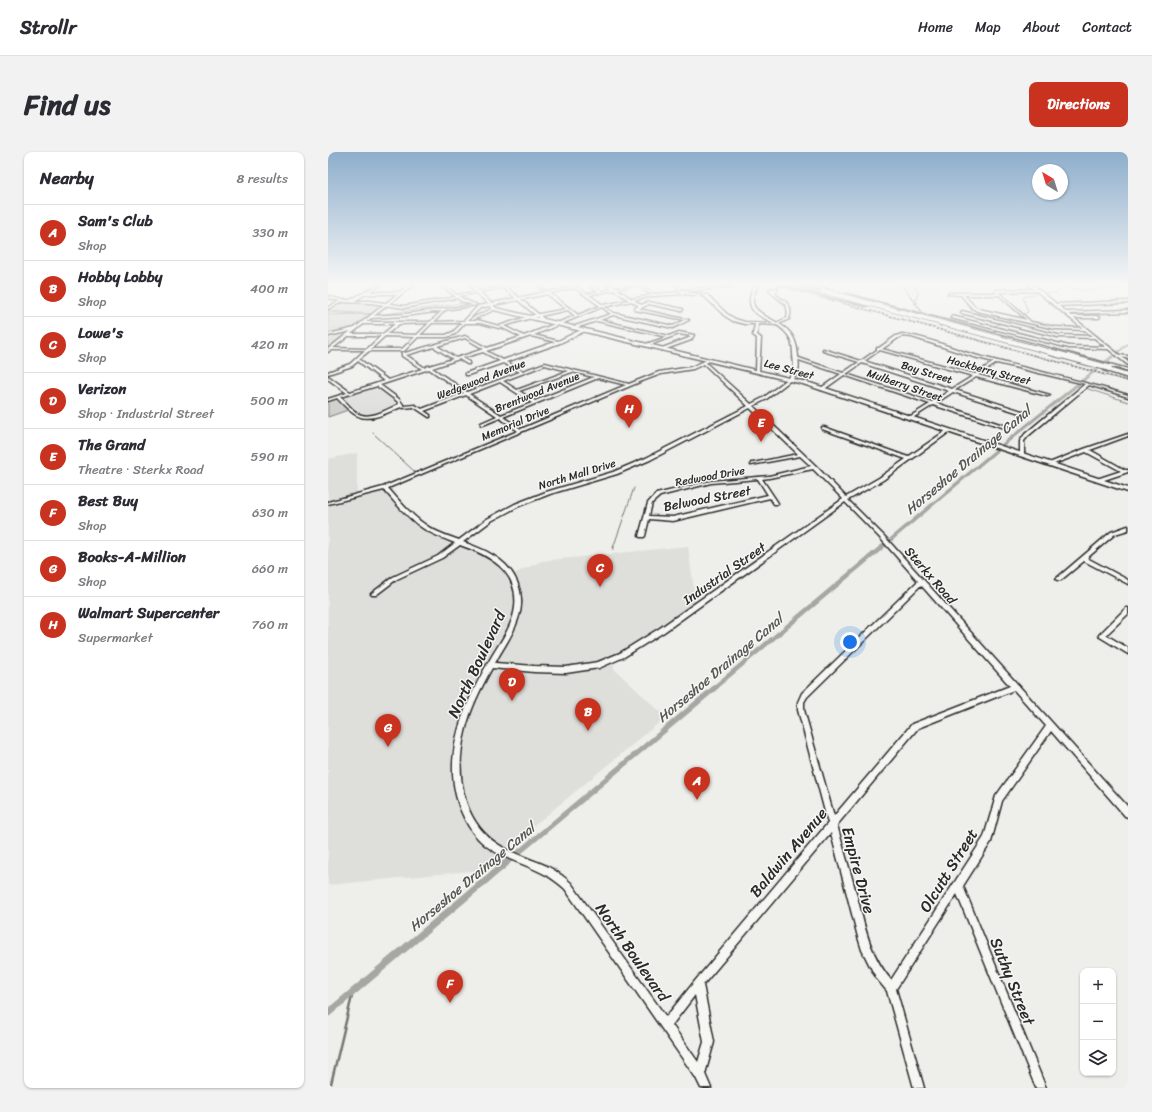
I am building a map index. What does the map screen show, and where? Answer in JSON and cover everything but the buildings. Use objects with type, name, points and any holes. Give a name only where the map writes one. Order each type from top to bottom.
[{"type":"highway","points":[[960,329],[1108,367]]},
{"type":"highway","points":[[964,329],[1108,367],[1128,374]]},
{"type":"main road","points":[[329,350],[356,329]]},
{"type":"main road","name":"Lee Street","points":[[577,329],[663,349],[707,362],[758,371],[790,379],[1128,490]]},
{"type":"main road","points":[[785,329],[791,335],[796,358],[795,372],[790,379]]},
{"type":"main road","points":[[974,329],[1096,361],[1108,367],[1128,370]]},
{"type":"main road","points":[[1085,329],[1128,364]]},
{"type":"main road","points":[[776,376],[795,372]]},
{"type":"main road","points":[[795,372],[803,383]]},
{"type":"main road","points":[[776,376],[781,380],[783,385],[803,383]]},
{"type":"street","points":[[328,335],[356,329]]},
{"type":"street","points":[[328,373],[347,367],[392,329]]},
{"type":"street","points":[[329,350],[403,350],[425,329]]},
{"type":"street","points":[[347,336],[446,336],[454,333],[458,329]]},
{"type":"street","points":[[506,329],[523,337]]},
{"type":"street","points":[[328,400],[530,335],[543,329]]},
{"type":"street","points":[[636,329],[668,336]]},
{"type":"street","points":[[756,329],[755,335],[759,338],[758,371]]},
{"type":"street","points":[[997,329],[1072,348],[1110,349]]},
{"type":"street","points":[[1026,329],[1068,338],[1095,337]]},
{"type":"street","points":[[1056,329],[1085,329]]},
{"type":"street","points":[[467,374],[559,342],[584,330]]},
{"type":"street","points":[[647,345],[668,336],[683,333],[693,336],[690,339],[663,349]]},
{"type":"street","points":[[530,335],[564,343]]},
{"type":"street","points":[[822,389],[897,336],[902,335],[912,336],[996,362],[1072,380],[1128,396]]},
{"type":"street","points":[[403,355],[465,337],[487,349]]},
{"type":"street","points":[[434,346],[468,363]]},
{"type":"street","name":"Hackberry Street","points":[[878,349],[1048,395]]},
{"type":"street","points":[[403,350],[403,355]]},
{"type":"street","points":[[482,350],[522,372]]},
{"type":"street","name":"Bay Street","points":[[824,350],[1024,413]]},
{"type":"street","points":[[403,355],[466,394],[521,432]]},
{"type":"street","points":[[1117,355],[1128,357]]},
{"type":"street","name":"Mulberry Street","points":[[796,358],[931,404],[1008,428]]},
{"type":"street","points":[[357,359],[387,381]]},
{"type":"street","name":"Memorial Drive","points":[[328,503],[385,488],[660,373],[688,369],[707,362]]},
{"type":"street","name":"Sterkx Road","points":[[707,362],[742,399],[814,467],[883,538],[1128,813]]},
{"type":"street","points":[[910,418],[996,362]]},
{"type":"street","name":"Wedgewood Avenue","points":[[422,410],[545,364],[572,370]]},
{"type":"street","points":[[517,391],[572,370],[629,386]]},
{"type":"street","points":[[328,376],[335,383],[350,393]]},
{"type":"street","name":"Brentwood Avenue","points":[[482,424],[598,377]]},
{"type":"street","name":"North Mall Drive","points":[[374,594],[395,578],[440,557],[489,520],[517,505],[548,493],[615,474],[631,467],[760,400],[790,379]]},
{"type":"street","points":[[500,381],[535,402]]},
{"type":"street","points":[[328,385],[335,383]]},
{"type":"street","points":[[377,384],[398,400],[405,408],[415,406],[429,416]]},
{"type":"street","points":[[1022,455],[1022,441],[1026,435],[1086,384]]},
{"type":"street","points":[[338,397],[358,415],[368,416],[401,405]]},
{"type":"street","points":[[742,399],[750,402],[760,400]]},
{"type":"street","points":[[736,413],[748,412],[759,415]]},
{"type":"street","points":[[823,428],[909,459]]},
{"type":"street","name":"Industrial Street","points":[[491,665],[566,670],[599,665],[622,655],[662,630],[846,499],[870,486],[948,431]]},
{"type":"street","points":[[1049,464],[1127,436]]},
{"type":"street","points":[[1086,450],[1126,470]]},
{"type":"street","points":[[753,464],[801,455]]},
{"type":"street","name":"Redwood Drive","points":[[642,536],[650,503],[655,497],[662,494],[720,481],[776,476],[814,467]]},
{"type":"street","points":[[1099,480],[1126,470]]},
{"type":"street","points":[[758,478],[776,503]]},
{"type":"street","name":"North Boulevard","points":[[385,488],[420,524],[446,539],[497,559],[510,574],[516,588],[518,602],[515,620],[467,712],[458,743],[456,771],[462,802],[468,818],[475,829],[495,848],[544,868],[561,878],[666,1025]]},
{"type":"street","name":"Belwood Street","points":[[646,517],[664,520],[673,519],[772,496]]},
{"type":"street","points":[[1059,579],[1113,533],[1128,528]]},
{"type":"street","points":[[1084,558],[1128,582]]},
{"type":"street","name":"Empire Drive","points":[[919,1088],[891,988],[876,968],[865,948],[851,890],[801,710],[801,702],[804,696],[921,582]]},
{"type":"street","points":[[1128,610],[1102,635],[1128,651]]},
{"type":"street","name":"Baldwin Avenue","points":[[666,1025],[698,984],[915,726],[1015,687]]},
{"type":"street","name":"Olcutt Street","points":[[891,988],[988,839],[999,799],[1050,726]]},
{"type":"street","name":"Suthy Street","points":[[958,885],[1040,1088]]},
{"type":"street","points":[[698,984],[709,1042],[700,1074]]},
{"type":"street","points":[[666,1025],[700,1074],[706,1088]]},
{"type":"shaded area","points":[[328,329],[354,329],[331,348],[328,348]]},
{"type":"shaded area","points":[[375,386],[395,401],[395,406],[373,415],[364,415],[341,397]]},
{"type":"shaded area","points":[[336,398],[348,410],[328,417],[328,401]]},
{"type":"shaded area","points":[[357,453],[357,496],[385,488],[426,528],[497,559],[511,575],[542,561],[688,546],[696,606],[612,660],[614,669],[666,717],[480,870],[328,885],[328,459]]},
{"type":"waterway","name":"Horseshoe Drainage Canal","points":[[1117,353],[1128,344]]},
{"type":"waterway","name":"Horseshoe Drainage Canal","points":[[1010,439],[1118,352]]},
{"type":"waterway","name":"Horseshoe Drainage Canal","points":[[1074,386],[1082,387]]},
{"type":"waterway","points":[[1085,388],[1128,402]]},
{"type":"waterway","points":[[373,433],[415,472]]},
{"type":"waterway","name":"Horseshoe Drainage Canal","points":[[881,548],[1011,438]]},
{"type":"waterway","points":[[613,548],[634,488]]},
{"type":"waterway","name":"Horseshoe Drainage Canal","points":[[715,687],[882,547]]},
{"type":"waterway","name":"Horseshoe Drainage Canal","points":[[505,864],[717,686]]},
{"type":"waterway","name":"Horseshoe Drainage Canal","points":[[328,1013],[506,863]]},
{"type":"waterway","points":[[330,1088],[353,992]]},
{"type":"railway","points":[[936,329],[1128,381]]},
{"type":"place","name":"Walmart Supercenter","points":[[629,428]]},
{"type":"place","name":"The Grand","points":[[761,442]]},
{"type":"place","name":"Lowe's","points":[[600,587]]},
{"type":"place","name":"Verizon","points":[[512,701]]},
{"type":"place","name":"Hobby Lobby","points":[[588,731]]},
{"type":"place","name":"Books-A-Million","points":[[388,747]]},
{"type":"place","name":"Sam's Club","points":[[697,800]]},
{"type":"place","name":"Best Buy","points":[[450,1003]]}]
